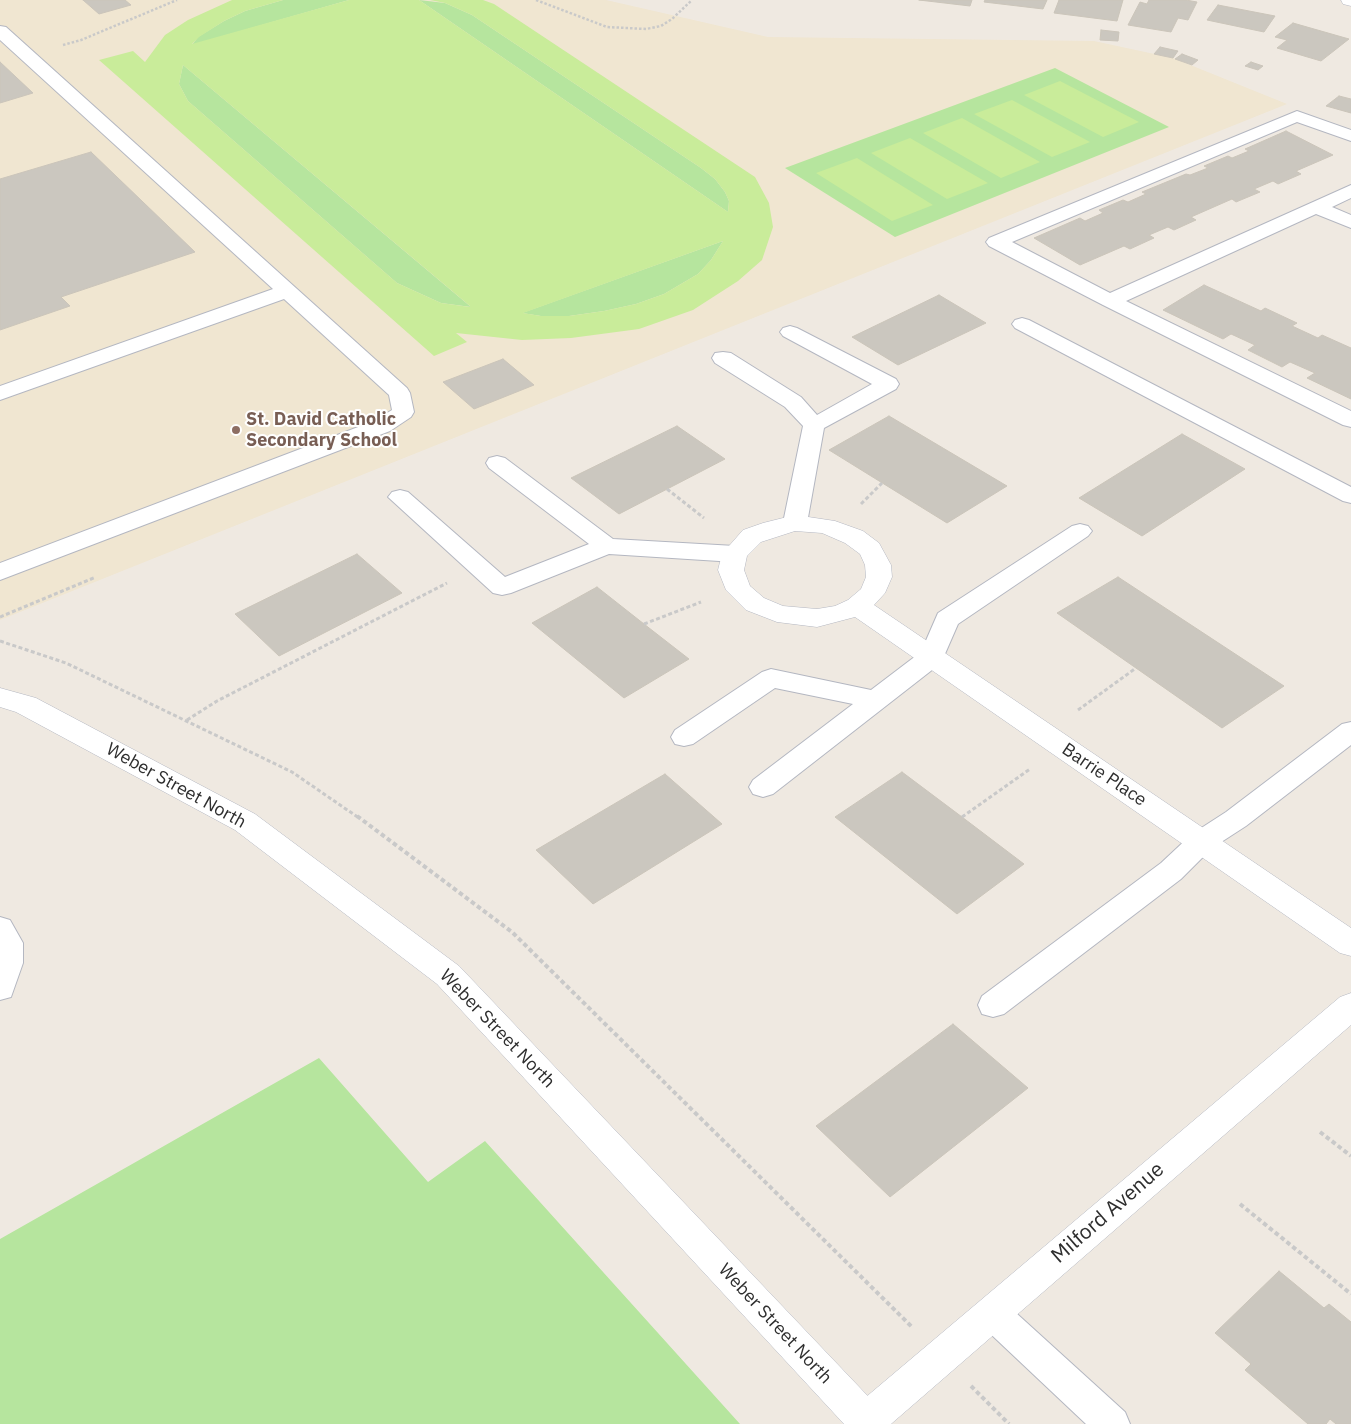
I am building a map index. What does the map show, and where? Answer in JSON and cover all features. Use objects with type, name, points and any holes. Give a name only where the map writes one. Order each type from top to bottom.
[{"type":"street","points":[[796,523],[826,526],[854,537],[870,549],[878,565],[879,577],[872,593],[857,606],[842,613],[817,618],[777,613],[755,604],[739,590],[731,570],[734,554],[752,536],[772,528],[796,523]]},
{"type":"street","name":"Barrie Place","points":[[857,606],[1351,944]]},
{"type":"street","name":"Weber Street North","points":[[0,697],[26,705],[245,822],[448,975],[868,1422]]},
{"type":"street","name":"Milford Avenue","points":[[868,1422],[992,1313],[1351,1006]]},
{"type":"lane","points":[[0,31],[399,393],[403,412],[382,426],[0,572]]},
{"type":"lane","points":[[1351,136],[1297,116],[996,242],[1110,301],[1351,420]]},
{"type":"lane","points":[[1110,301],[1351,191]]},
{"type":"lane","points":[[1316,207],[1351,222]]},
{"type":"lane","points":[[0,393],[287,291]]},
{"type":"lane","points":[[1022,324],[1351,496]]},
{"type":"lane","points":[[790,332],[888,384],[814,426],[796,523]]},
{"type":"lane","points":[[723,358],[793,402],[814,426]]},
{"type":"lane","points":[[497,463],[606,546]]},
{"type":"lane","points":[[400,497],[502,587],[606,546],[734,554]]},
{"type":"lane","points":[[763,787],[932,657],[947,619],[1080,531]]},
{"type":"lane","points":[[684,737],[771,678],[876,700]]},
{"type":"lane","points":[[993,1005],[1171,871],[1202,842],[1236,819],[1351,731]]},
{"type":"lane","points":[[0,928],[8,943],[8,963],[0,988]]},
{"type":"lane","points":[[992,1313],[1112,1424]]},
{"type":"path","points":[[26,54],[81,40],[177,0]]},
{"type":"path","points":[[536,0],[606,27],[646,29],[661,26],[672,19],[692,0]]},
{"type":"path","points":[[858,508],[882,483]]},
{"type":"path","points":[[667,489],[711,524]]},
{"type":"path","points":[[0,617],[96,577]]},
{"type":"path","points":[[187,720],[217,701],[440,586]]},
{"type":"path","points":[[644,624],[701,602]]},
{"type":"path","points":[[0,641],[66,663],[292,772],[373,827],[512,932],[885,1299],[910,1326]]},
{"type":"path","points":[[1078,710],[1136,668]]},
{"type":"path","points":[[962,817],[1030,769]]},
{"type":"path","points":[[1320,1132],[1351,1156]]},
{"type":"path","points":[[1240,1204],[1351,1294]]},
{"type":"path","points":[[982,1397],[1010,1424]]},
{"type":"shaded area","name":"St. David Catholic Secondary School","points":[[0,0],[606,0],[768,37],[1094,41],[1173,58],[1287,104],[0,620]]},
{"type":"green space","points":[[232,0],[283,0],[245,11],[224,21],[199,37],[192,44],[349,0],[419,0],[728,212],[729,201],[725,192],[715,179],[701,168],[472,15],[445,3],[430,0],[483,0],[494,4],[755,177],[769,203],[773,227],[762,260],[738,281],[693,310],[639,329],[571,338],[522,340],[456,333],[467,342],[434,356],[99,60],[133,51],[145,62],[165,35],[188,20]],"holes":[[[183,65],[470,306],[470,307],[441,303],[397,283],[188,101],[179,84]],[[723,241],[711,260],[698,274],[664,294],[636,304],[569,316],[541,316],[523,313]]]},
{"type":"green space","points":[[283,0],[349,0],[192,45],[198,37],[224,21],[245,11]]},
{"type":"green space","points":[[419,0],[445,3],[472,15],[701,168],[715,179],[725,192],[729,201],[728,212]]},
{"type":"green space","points":[[183,65],[471,307],[441,303],[397,283],[188,101],[179,84]]},
{"type":"green space","points":[[1055,68],[1169,127],[895,237],[785,168]]},
{"type":"green space","points":[[1060,81],[1139,122],[1103,137],[1024,95]]},
{"type":"green space","points":[[1012,100],[1090,142],[1052,157],[974,114]]},
{"type":"green space","points":[[962,118],[1040,162],[1001,178],[923,133]]},
{"type":"green space","points":[[910,138],[988,183],[947,199],[871,153]]},
{"type":"green space","points":[[857,158],[933,205],[892,221],[816,173]]},
{"type":"green space","points":[[723,241],[711,260],[698,274],[664,294],[636,304],[569,316],[541,316],[522,313]]},
{"type":"green space","points":[[319,1058],[428,1182],[485,1141],[740,1424],[0,1424],[0,1239]]},
{"type":"building","points":[[83,0],[125,0],[131,5],[99,14]]},
{"type":"building","points":[[919,0],[972,0],[970,6]]},
{"type":"building","points":[[985,0],[1047,0],[1043,9],[984,2]]},
{"type":"building","points":[[1059,0],[1123,0],[1117,21],[1054,13]]},
{"type":"building","points":[[1149,0],[1186,0],[1197,2],[1188,20],[1178,18],[1171,32],[1128,25],[1140,2],[1147,4]]},
{"type":"building","points":[[1218,5],[1275,16],[1264,32],[1207,20]]},
{"type":"building","points":[[1293,23],[1349,39],[1321,61],[1277,48],[1287,40],[1275,37]]},
{"type":"building","points":[[1101,30],[1119,32],[1118,41],[1100,40]]},
{"type":"building","points":[[1160,47],[1178,51],[1173,58],[1154,54]]},
{"type":"building","points":[[1182,54],[1198,60],[1192,65],[1175,59]]},
{"type":"building","points":[[0,62],[33,93],[0,103]]},
{"type":"building","points":[[1251,62],[1263,66],[1258,70],[1245,66]]},
{"type":"building","points":[[1339,96],[1351,99],[1351,113],[1326,106]]},
{"type":"building","points":[[1286,131],[1333,155],[1296,171],[1301,174],[1278,184],[1273,181],[1254,189],[1260,192],[1236,202],[1232,199],[1191,217],[1196,220],[1174,230],[1168,227],[1149,235],[1154,238],[1130,249],[1124,246],[1080,265],[1034,238],[1080,218],[1085,221],[1103,213],[1099,210],[1123,200],[1128,202],[1146,194],[1142,192],[1186,174],[1190,175],[1208,168],[1204,166],[1228,156],[1232,158],[1249,151],[1245,149]]},
{"type":"building","points":[[91,152],[195,252],[61,297],[70,306],[0,330],[0,179]]},
{"type":"building","points":[[1204,285],[1261,311],[1265,308],[1297,323],[1292,326],[1318,338],[1322,335],[1351,348],[1351,399],[1307,378],[1315,373],[1290,362],[1282,367],[1248,350],[1255,345],[1231,334],[1223,339],[1163,310]]},
{"type":"building","points":[[939,295],[986,323],[898,365],[852,337]]},
{"type":"building","points":[[503,359],[534,385],[474,409],[443,382]]},
{"type":"building","points":[[889,416],[1007,486],[947,523],[829,450]]},
{"type":"building","points":[[677,426],[725,459],[619,514],[571,478]]},
{"type":"building","points":[[1182,434],[1245,469],[1142,536],[1079,498]]},
{"type":"building","points":[[357,554],[402,593],[279,656],[235,614]]},
{"type":"building","points":[[1118,577],[1284,686],[1222,728],[1057,613]]},
{"type":"building","points":[[597,587],[689,659],[624,698],[532,623]]},
{"type":"building","points":[[902,772],[1024,864],[957,914],[835,817]]},
{"type":"building","points":[[665,774],[722,824],[593,904],[536,850]]},
{"type":"building","points":[[953,1024],[1028,1088],[890,1197],[816,1126]]},
{"type":"building","points":[[1279,1271],[1324,1308],[1329,1304],[1351,1322],[1351,1424],[1336,1424],[1330,1419],[1326,1424],[1308,1424],[1245,1370],[1251,1364],[1215,1333]]},
{"type":"place","name":"St. David Catholic Secondary School","points":[[236,430]]}]
